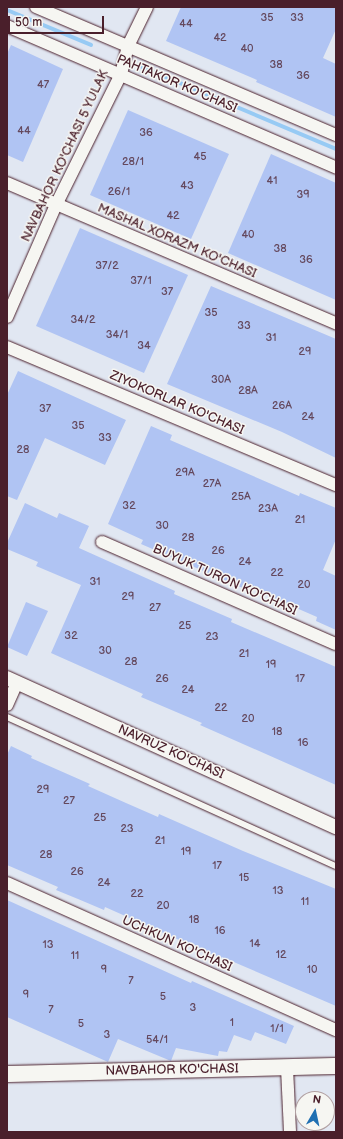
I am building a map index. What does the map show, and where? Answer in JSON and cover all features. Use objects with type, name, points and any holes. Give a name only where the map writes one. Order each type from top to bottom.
[{"type":"main road","name":"NAVBAHOR KO'CHASI","points":[[7,1074],[336,1066]]},
{"type":"street","name":"PAHTAKOR KO'CHASI","points":[[36,7],[336,136]]},
{"type":"street","name":"NAVBAHOR KO'CHASI 5 YULAK","points":[[7,317],[56,205],[121,74],[128,46],[147,7]]},
{"type":"street","name":"PAHTAKOR KO'CHASI","points":[[7,26],[336,168]]},
{"type":"street","name":"MASHAL XORAZM KO'CHASI","points":[[7,184],[336,323]]},
{"type":"street","name":"ZIYOKORLAR KO'CHASI","points":[[7,347],[336,485]]},
{"type":"street","name":"BUYUK TURON KO'CHASI","points":[[102,542],[336,644]]},
{"type":"street","points":[[7,705],[12,680]]},
{"type":"street","name":"NAVRUZ KO'CHASI","points":[[12,680],[336,827]]},
{"type":"street","name":"UCHKUN KO'CHASI","points":[[7,883],[336,1030]]},
{"type":"street","points":[[287,1068],[290,1132]]},
{"type":"lane","points":[[7,717],[336,866]]},
{"type":"building","points":[[181,7],[336,7],[336,29],[323,58],[336,64],[336,117],[256,82],[257,80],[166,41]]},
{"type":"building","points":[[11,45],[63,69],[23,162],[7,155],[7,54]]},
{"type":"building","points":[[128,110],[229,154],[191,239],[90,195]]},
{"type":"building","points":[[271,154],[336,183],[336,300],[228,253]]},
{"type":"building","points":[[80,228],[188,275],[144,373],[36,326]]},
{"type":"building","points":[[211,286],[336,339],[336,458],[282,432],[167,384]]},
{"type":"building","points":[[18,371],[126,420],[105,465],[45,438],[17,500],[7,496],[7,395]]},
{"type":"building","points":[[151,426],[172,435],[170,440],[299,496],[300,493],[336,508],[336,539],[323,570],[336,576],[336,630],[316,621],[317,617],[246,586],[245,589],[141,544],[143,540],[108,524]]},
{"type":"building","points":[[25,503],[57,518],[59,513],[89,526],[79,548],[175,591],[174,594],[232,619],[231,622],[336,667],[336,785],[200,725],[202,723],[141,697],[143,694],[51,653],[81,585],[36,566],[38,562],[7,549],[7,543]]},
{"type":"building","points":[[26,602],[48,611],[27,656],[7,647]]},
{"type":"building","points":[[11,746],[32,756],[31,758],[90,784],[88,786],[126,803],[158,817],[159,814],[243,851],[336,889],[336,1006],[195,947],[105,907],[104,910],[56,890],[58,887],[7,865],[7,755]]},
{"type":"building","points":[[7,900],[191,983],[192,981],[294,1026],[286,1044],[255,1032],[251,1041],[234,1035],[227,1052],[219,1051],[218,1056],[176,1048],[171,1061],[118,1039],[108,1062],[7,1017]]},
{"type":"waterway","points":[[7,10],[91,45]]},
{"type":"waterway","points":[[142,67],[336,149]]}]
